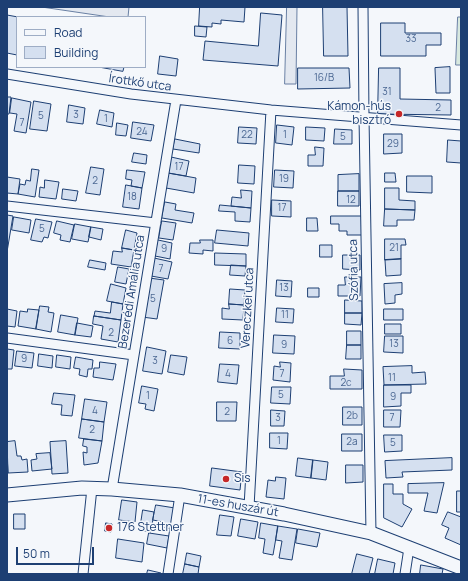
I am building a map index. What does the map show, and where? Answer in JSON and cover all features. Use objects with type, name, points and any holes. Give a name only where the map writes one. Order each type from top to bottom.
[{"type":"main road","name":"11-es huszár út","points":[[7,495],[64,489],[92,488],[180,495],[249,507],[371,533],[461,568]]},
{"type":"street","name":"Szófia utca","points":[[363,7],[371,533]]},
{"type":"street","name":"Írottkő utca","points":[[7,74],[176,100],[271,110],[461,125]]},
{"type":"street","name":"Bezerédi Amália utca","points":[[112,489],[176,100]]},
{"type":"street","name":"Vereczkei utca","points":[[249,507],[271,110]]},
{"type":"street","points":[[7,206],[156,223]]},
{"type":"street","points":[[7,338],[134,355]]},
{"type":"street","points":[[83,574],[92,488]]},
{"type":"street","points":[[168,574],[180,495]]},
{"type":"street","points":[[405,574],[409,548]]},
{"type":"shaded area","points":[[42,7],[129,7],[128,16],[103,16]]},
{"type":"shaded area","points":[[287,7],[297,7],[296,84],[285,84]]},
{"type":"shaded area","points":[[458,17],[461,17],[461,65],[456,65]]},
{"type":"building","points":[[200,7],[245,7],[244,22],[221,20],[221,24],[212,23],[212,27],[199,26]]},
{"type":"building","points":[[323,7],[347,7],[348,56],[324,56]]},
{"type":"building","points":[[261,13],[282,15],[278,66],[203,60],[205,41],[258,46]]},
{"type":"building","points":[[7,15],[16,17],[16,55],[7,53]]},
{"type":"building","points":[[381,23],[405,23],[405,33],[441,33],[441,45],[426,45],[426,56],[381,56]]},
{"type":"building","points":[[195,26],[207,27],[206,37],[195,36]]},
{"type":"building","points":[[160,56],[178,59],[176,76],[158,74]]},
{"type":"building","points":[[450,67],[450,93],[436,93],[435,68]]},
{"type":"building","points":[[105,68],[124,68],[123,71]]},
{"type":"building","points":[[298,68],[349,68],[350,88],[298,89]]},
{"type":"building","points":[[379,68],[400,68],[400,99],[451,100],[451,115],[378,114]]},
{"type":"building","points":[[7,97],[11,97],[9,114],[7,114]]},
{"type":"building","points":[[12,98],[31,102],[26,133],[14,131],[17,114],[10,113]]},
{"type":"building","points":[[34,101],[51,104],[47,131],[30,129]]},
{"type":"building","points":[[69,105],[85,108],[83,124],[67,122]]},
{"type":"building","points":[[100,110],[114,113],[112,127],[97,124]]},
{"type":"building","points":[[133,122],[154,125],[151,141],[131,138]]},
{"type":"building","points":[[117,123],[128,125],[126,136],[116,135]]},
{"type":"building","points":[[277,125],[294,127],[292,145],[276,143]]},
{"type":"building","points":[[239,127],[257,128],[256,144],[238,143]]},
{"type":"building","points":[[306,127],[325,128],[324,141],[306,140]]},
{"type":"building","points":[[335,129],[352,130],[352,144],[334,144]]},
{"type":"building","points":[[384,134],[402,134],[402,153],[384,154]]},
{"type":"building","points":[[175,139],[200,144],[199,153],[173,149]]},
{"type":"building","points":[[448,140],[461,141],[461,163],[447,162]]},
{"type":"building","points":[[315,147],[324,148],[323,166],[308,166],[308,155],[315,155]]},
{"type":"building","points":[[134,153],[147,155],[146,164],[132,162]]},
{"type":"building","points":[[171,157],[189,161],[186,176],[168,173]]},
{"type":"building","points":[[239,165],[255,166],[254,184],[238,183]]},
{"type":"building","points":[[91,167],[104,169],[100,195],[86,193]]},
{"type":"building","points":[[32,169],[39,170],[35,197],[18,194],[20,184],[25,185],[26,180],[30,181]]},
{"type":"building","points":[[127,170],[145,172],[142,188],[131,186],[132,180],[126,179]]},
{"type":"building","points":[[275,170],[294,171],[293,188],[274,187]]},
{"type":"building","points":[[168,173],[196,178],[194,193],[166,188]]},
{"type":"building","points":[[385,173],[395,173],[396,182],[385,182]]},
{"type":"building","points":[[359,174],[359,191],[338,191],[338,175]]},
{"type":"building","points":[[407,176],[432,176],[432,193],[407,192]]},
{"type":"building","points":[[7,177],[20,179],[18,194],[7,193]]},
{"type":"building","points":[[45,180],[59,182],[56,199],[39,197],[40,187],[44,188]]},
{"type":"building","points":[[126,185],[142,188],[139,209],[123,207]]},
{"type":"building","points":[[385,188],[399,188],[399,200],[415,201],[415,210],[385,209]]},
{"type":"building","points":[[63,189],[78,191],[76,201],[62,199]]},
{"type":"building","points":[[241,190],[252,191],[251,208],[231,206],[232,197],[241,198]]},
{"type":"building","points":[[338,191],[359,191],[359,206],[338,206]]},
{"type":"building","points":[[272,200],[291,201],[291,217],[272,216]]},
{"type":"building","points":[[165,202],[176,204],[175,210],[194,213],[192,223],[162,218]]},
{"type":"building","points":[[220,205],[251,208],[250,222],[235,221],[235,212],[219,211]]},
{"type":"building","points":[[385,209],[415,210],[414,220],[397,220],[397,226],[384,226]]},
{"type":"building","points":[[7,215],[13,216],[7,252]]},
{"type":"building","points":[[331,216],[363,216],[363,235],[347,235],[347,231],[339,231],[339,224],[331,224]]},
{"type":"building","points":[[14,217],[31,220],[29,233],[12,230]]},
{"type":"building","points":[[307,218],[317,218],[318,231],[307,231]]},
{"type":"building","points":[[36,219],[52,222],[48,238],[44,237],[42,242],[31,240]]},
{"type":"building","points":[[57,221],[74,225],[70,242],[60,240],[61,235],[54,233]]},
{"type":"building","points":[[162,221],[176,223],[173,240],[159,238]]},
{"type":"building","points":[[75,224],[91,227],[88,242],[72,239]]},
{"type":"building","points":[[91,227],[103,229],[101,240],[89,237]]},
{"type":"building","points":[[126,230],[137,233],[134,250],[122,248]]},
{"type":"building","points":[[217,230],[249,233],[248,246],[215,243]]},
{"type":"building","points":[[385,239],[405,239],[406,245],[401,245],[401,259],[385,260]]},
{"type":"building","points":[[158,240],[172,243],[170,259],[155,256]]},
{"type":"building","points":[[200,240],[213,240],[213,251],[203,250],[203,254],[189,253],[190,243],[200,243]]},
{"type":"building","points":[[320,245],[332,245],[332,257],[320,257]]},
{"type":"building","points":[[122,248],[134,250],[131,267],[111,264],[113,251],[122,252]]},
{"type":"building","points":[[215,253],[246,254],[246,266],[215,265]]},
{"type":"building","points":[[343,255],[360,255],[360,270],[343,269]]},
{"type":"building","points":[[154,258],[172,262],[168,279],[151,276]]},
{"type":"building","points":[[401,259],[401,275],[386,276],[385,260]]},
{"type":"building","points":[[90,260],[106,263],[105,270],[88,267]]},
{"type":"building","points":[[231,265],[246,266],[245,276],[230,275]]},
{"type":"building","points":[[118,267],[129,269],[126,284],[115,282]]},
{"type":"building","points":[[345,277],[361,277],[360,296],[338,296],[338,285],[345,285]]},
{"type":"building","points":[[149,278],[164,280],[157,319],[142,317]]},
{"type":"building","points":[[277,280],[292,281],[291,297],[276,296]]},
{"type":"building","points":[[402,283],[402,294],[395,295],[395,303],[385,304],[384,284]]},
{"type":"building","points":[[111,284],[126,288],[123,304],[107,301]]},
{"type":"building","points":[[308,288],[319,288],[319,297],[308,297]]},
{"type":"building","points":[[230,289],[245,290],[244,305],[229,304]]},
{"type":"building","points":[[345,300],[362,301],[362,313],[345,313]]},
{"type":"building","points":[[112,302],[123,304],[121,320],[94,316],[95,311],[110,313]]},
{"type":"building","points":[[229,304],[244,305],[243,320],[222,319],[222,308],[229,309]]},
{"type":"building","points":[[40,306],[49,307],[48,312],[54,313],[51,332],[36,329]]},
{"type":"building","points":[[277,308],[294,309],[293,323],[276,322]]},
{"type":"building","points":[[7,309],[17,311],[15,327],[7,326]]},
{"type":"building","points":[[28,309],[39,310],[36,329],[18,326],[20,311],[27,312]]},
{"type":"building","points":[[384,309],[403,309],[403,320],[384,320]]},
{"type":"building","points":[[345,313],[362,313],[361,325],[345,324]]},
{"type":"building","points":[[61,315],[78,318],[75,335],[58,332]]},
{"type":"building","points":[[94,316],[121,320],[118,342],[101,339],[103,326],[93,324]]},
{"type":"building","points":[[77,323],[93,326],[91,337],[75,335]]},
{"type":"building","points":[[385,324],[401,324],[401,334],[385,334]]},
{"type":"building","points":[[347,331],[361,331],[361,345],[347,345]]},
{"type":"building","points":[[220,332],[240,333],[240,349],[219,348]]},
{"type":"building","points":[[274,335],[295,336],[294,354],[273,353]]},
{"type":"building","points":[[385,336],[403,336],[403,353],[384,352]]},
{"type":"building","points":[[347,345],[361,345],[361,359],[346,359]]},
{"type":"building","points":[[147,347],[166,351],[162,374],[143,371]]},
{"type":"building","points":[[7,349],[14,350],[12,369],[7,369]]},
{"type":"building","points":[[17,351],[34,353],[32,368],[15,366]]},
{"type":"building","points":[[39,354],[53,356],[52,368],[38,366]]},
{"type":"building","points":[[57,355],[71,357],[70,369],[56,367]]},
{"type":"building","points":[[171,355],[187,357],[184,375],[168,372]]},
{"type":"building","points":[[76,357],[93,360],[92,369],[88,369],[87,377],[79,375],[80,369],[74,368]]},
{"type":"building","points":[[100,362],[116,364],[113,380],[93,377],[94,368],[99,368]]},
{"type":"building","points":[[280,362],[291,363],[290,382],[273,380],[274,366],[280,367]]},
{"type":"building","points":[[220,364],[239,365],[237,384],[218,382]]},
{"type":"building","points":[[412,366],[412,373],[425,372],[426,384],[384,385],[383,367]]},
{"type":"building","points":[[344,369],[362,370],[362,389],[330,389],[330,376],[344,376]]},
{"type":"building","points":[[384,385],[411,385],[411,393],[401,393],[401,406],[384,407]]},
{"type":"building","points":[[142,386],[158,389],[154,411],[145,409],[146,404],[139,403]]},
{"type":"building","points":[[272,387],[291,387],[290,404],[271,403]]},
{"type":"building","points":[[54,393],[75,395],[72,416],[61,415],[62,405],[52,404]]},
{"type":"building","points":[[85,399],[107,402],[104,422],[82,419]]},
{"type":"building","points":[[217,402],[237,402],[236,421],[217,421]]},
{"type":"building","points":[[343,407],[362,407],[362,425],[343,425]]},
{"type":"building","points":[[271,410],[285,411],[284,426],[271,426]]},
{"type":"building","points":[[384,410],[401,410],[400,427],[384,427]]},
{"type":"building","points":[[82,419],[104,422],[102,441],[79,438]]},
{"type":"building","points":[[270,433],[288,433],[287,449],[270,448]]},
{"type":"building","points":[[342,434],[362,434],[362,451],[342,451]]},
{"type":"building","points":[[384,435],[402,435],[402,451],[385,452]]},
{"type":"building","points":[[84,439],[102,441],[98,463],[84,465],[83,452],[87,453],[87,447],[83,446]]},
{"type":"building","points":[[15,441],[17,456],[21,456],[22,460],[27,459],[28,472],[8,473],[7,442]]},
{"type":"building","points":[[66,441],[68,473],[52,474],[50,442]]},
{"type":"building","points":[[50,453],[52,469],[32,471],[31,460],[37,459],[36,454]]},
{"type":"building","points":[[298,458],[313,460],[311,478],[296,476]]},
{"type":"building","points":[[452,458],[452,470],[402,472],[403,477],[386,478],[385,461]]},
{"type":"building","points":[[313,460],[328,462],[326,480],[311,478]]},
{"type":"building","points":[[346,465],[363,465],[363,482],[346,483]]},
{"type":"building","name":"Sis","points":[[212,468],[242,472],[240,490],[210,486]]},
{"type":"building","points":[[276,477],[286,478],[284,499],[266,497],[268,480],[275,481]]},
{"type":"building","points":[[444,483],[437,513],[424,511],[428,493],[408,493],[408,484]]},
{"type":"building","points":[[384,484],[393,484],[393,494],[403,494],[403,504],[412,509],[402,527],[384,518]]},
{"type":"building","points":[[457,491],[461,491],[461,512],[457,512]]},
{"type":"building","points":[[122,500],[137,502],[135,522],[119,520]]},
{"type":"building","points":[[156,505],[175,508],[171,529],[162,527],[163,522],[153,520]]},
{"type":"building","points":[[143,510],[154,512],[151,532],[140,530]]},
{"type":"building","points":[[448,512],[461,517],[461,545],[445,538],[449,528],[442,525]]},
{"type":"building","points":[[14,514],[25,514],[25,529],[14,529]]},
{"type":"building","points":[[220,515],[234,517],[231,536],[217,535]]},
{"type":"building","points":[[241,519],[258,522],[255,539],[238,536]]},
{"type":"building","name":"176 Stettner","points":[[106,523],[112,524],[111,532],[105,531]]},
{"type":"building","points":[[261,523],[278,526],[273,555],[263,553],[265,539],[259,538]]},
{"type":"building","points":[[278,526],[297,529],[292,560],[279,558],[282,541],[276,540]]},
{"type":"building","points":[[298,529],[320,533],[317,547],[296,543]]},
{"type":"building","points":[[149,533],[169,536],[167,548],[147,544]]},
{"type":"building","points":[[118,539],[144,543],[142,562],[116,558]]},
{"type":"building","points":[[187,553],[201,556],[199,567],[185,564]]},
{"type":"building","points":[[357,554],[373,558],[369,574],[352,574]]},
{"type":"building","points":[[378,559],[395,563],[393,574],[375,574]]},
{"type":"building","points":[[185,564],[199,567],[198,574],[183,574]]},
{"type":"building","points":[[421,565],[443,569],[442,574],[420,574]]},
{"type":"building","points":[[148,570],[161,573],[161,574],[147,574]]},
{"type":"place","name":"Kámon-hús bisztró","points":[[399,114]]},
{"type":"place","name":"Sis","points":[[226,479]]},
{"type":"place","name":"176 Stettner","points":[[109,528]]}]
